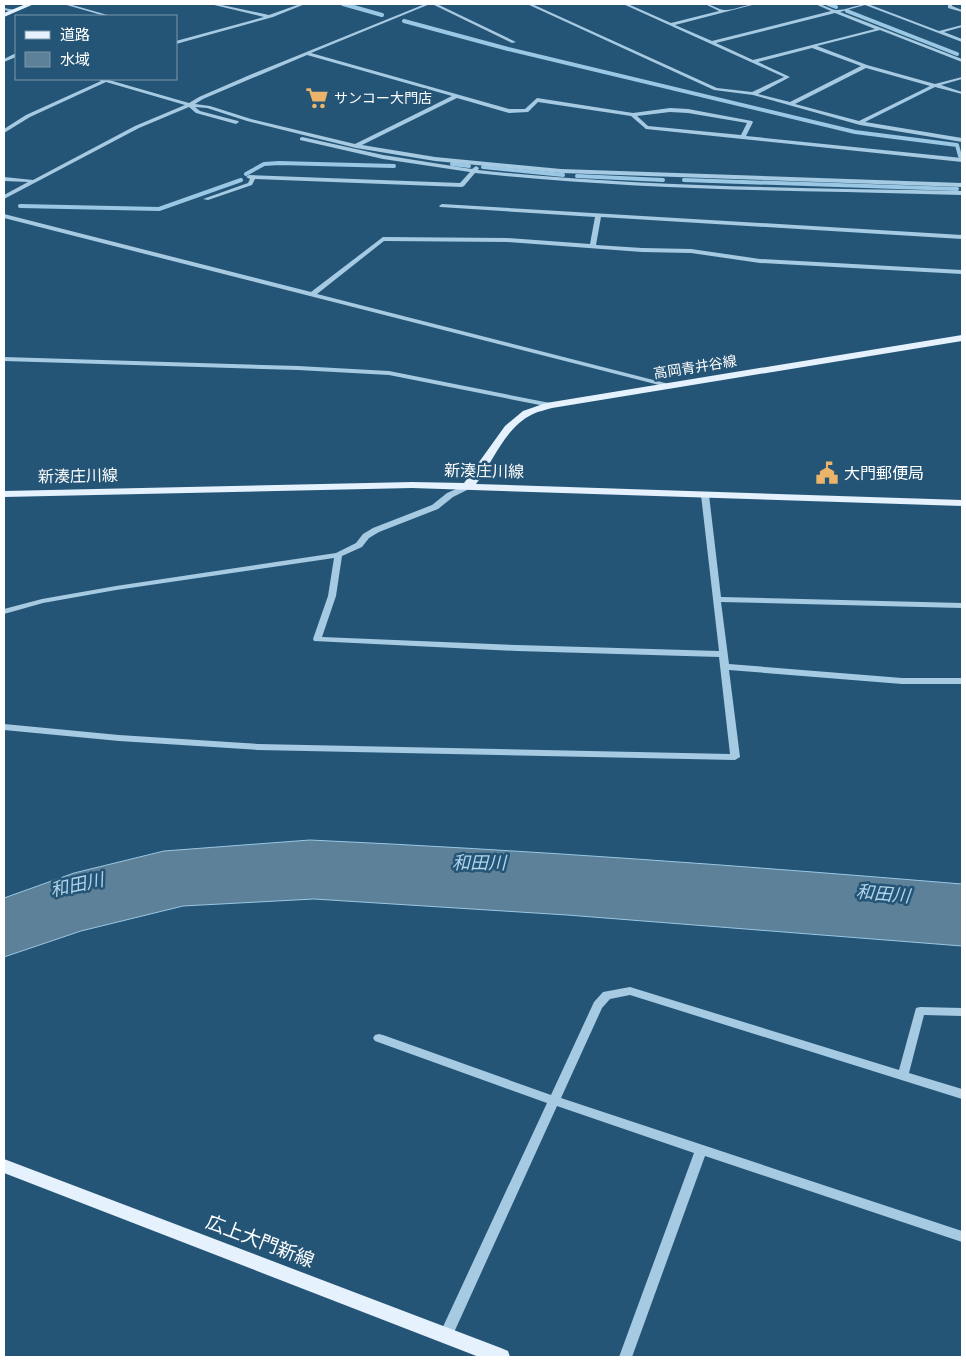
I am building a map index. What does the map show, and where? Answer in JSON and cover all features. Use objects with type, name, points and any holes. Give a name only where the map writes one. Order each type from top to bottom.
[{"type":"main road","points":[[4,15],[31,4]]},
{"type":"main road","name":"高岡青井谷線","points":[[468,486],[476,477],[508,426],[528,412],[550,405],[962,338]]},
{"type":"main road","name":"新湊庄川線","points":[[4,494],[468,486],[962,503]]},
{"type":"main road","name":"広上大門新線","points":[[4,1166],[501,1357]]},
{"type":"street","points":[[65,4],[100,15]]},
{"type":"street","points":[[212,4],[271,16]]},
{"type":"street","points":[[178,43],[271,16],[303,4]]},
{"type":"street","points":[[4,197],[137,127],[245,79],[428,4]]},
{"type":"street","points":[[434,4],[514,42]]},
{"type":"street","points":[[529,4],[716,89],[753,94],[792,103],[860,123],[962,140]]},
{"type":"street","points":[[624,4],[788,77],[753,94]]},
{"type":"street","points":[[707,4],[723,11]]},
{"type":"street","points":[[671,24],[754,4]]},
{"type":"street","points":[[817,4],[961,59]]},
{"type":"street","points":[[711,43],[865,4],[962,41]]},
{"type":"street","points":[[950,4],[950,7],[962,11]]},
{"type":"street","points":[[4,9],[13,11]]},
{"type":"street","points":[[940,32],[962,26]]},
{"type":"street","points":[[754,61],[879,29]]},
{"type":"street","points":[[178,37],[189,40]]},
{"type":"street","points":[[812,46],[865,66],[962,93]]},
{"type":"street","points":[[308,54],[510,111],[526,111],[537,100],[633,115],[670,110],[688,111],[750,122],[743,137]]},
{"type":"street","points":[[792,103],[865,66]]},
{"type":"street","points":[[860,123],[933,86],[962,78]]},
{"type":"street","points":[[4,131],[28,116],[108,80],[190,105],[208,107],[248,120],[356,146],[478,164],[640,175],[962,185]]},
{"type":"street","points":[[348,151],[457,96]]},
{"type":"street","points":[[190,105],[198,112],[348,151],[474,171],[554,180],[630,184],[962,193]]},
{"type":"street","points":[[633,115],[646,127],[962,160]]},
{"type":"street","points":[[206,198],[250,184],[251,177],[462,185],[478,164]]},
{"type":"street","points":[[4,179],[32,181]]},
{"type":"street","points":[[442,206],[962,237]]},
{"type":"street","points":[[4,216],[667,385]]},
{"type":"street","points":[[593,246],[598,216]]},
{"type":"street","points":[[313,294],[383,240],[507,240],[691,252],[760,261],[962,272]]},
{"type":"street","points":[[4,359],[298,368],[389,373],[550,405]]},
{"type":"street","points":[[4,612],[42,601],[106,590],[338,555],[358,544],[376,530],[435,507],[450,495],[468,486]]},
{"type":"street","points":[[4,727],[119,738],[258,747],[735,757],[705,495]]},
{"type":"street","points":[[338,555],[332,596],[317,638],[517,648],[723,654]]},
{"type":"street","points":[[718,599],[962,605]]},
{"type":"street","points":[[726,667],[902,681],[962,681]]},
{"type":"street","points":[[446,1335],[598,1006],[608,995],[630,991],[903,1074],[962,1094]]},
{"type":"street","points":[[903,1074],[920,1011],[962,1012]]},
{"type":"street","points":[[379,1038],[555,1101],[962,1237]]},
{"type":"street","points":[[625,1357],[701,1150]]},
{"type":"water","name":"和田川","points":[[310,840],[636,859],[962,884],[962,946],[567,915],[314,899],[183,906],[81,931],[4,957],[4,898],[74,873],[164,851]]},
{"type":"waterway","points":[[343,4],[382,15]]},
{"type":"waterway","points":[[828,4],[836,7]]},
{"type":"waterway","points":[[847,11],[957,54]]},
{"type":"waterway","points":[[404,21],[508,49],[855,132],[957,145],[960,156]]},
{"type":"waterway","points":[[246,174],[264,164],[279,163],[394,166]]},
{"type":"waterway","points":[[452,164],[469,166]]},
{"type":"waterway","points":[[483,167],[563,175]]},
{"type":"waterway","points":[[577,176],[663,180]]},
{"type":"waterway","points":[[20,206],[159,209],[241,180]]},
{"type":"waterway","points":[[684,180],[957,189]]},
{"type":"place","name":"サンコー大門店","points":[[317,98]]},
{"type":"place","name":"大門郵便局","points":[[827,473]]}]
